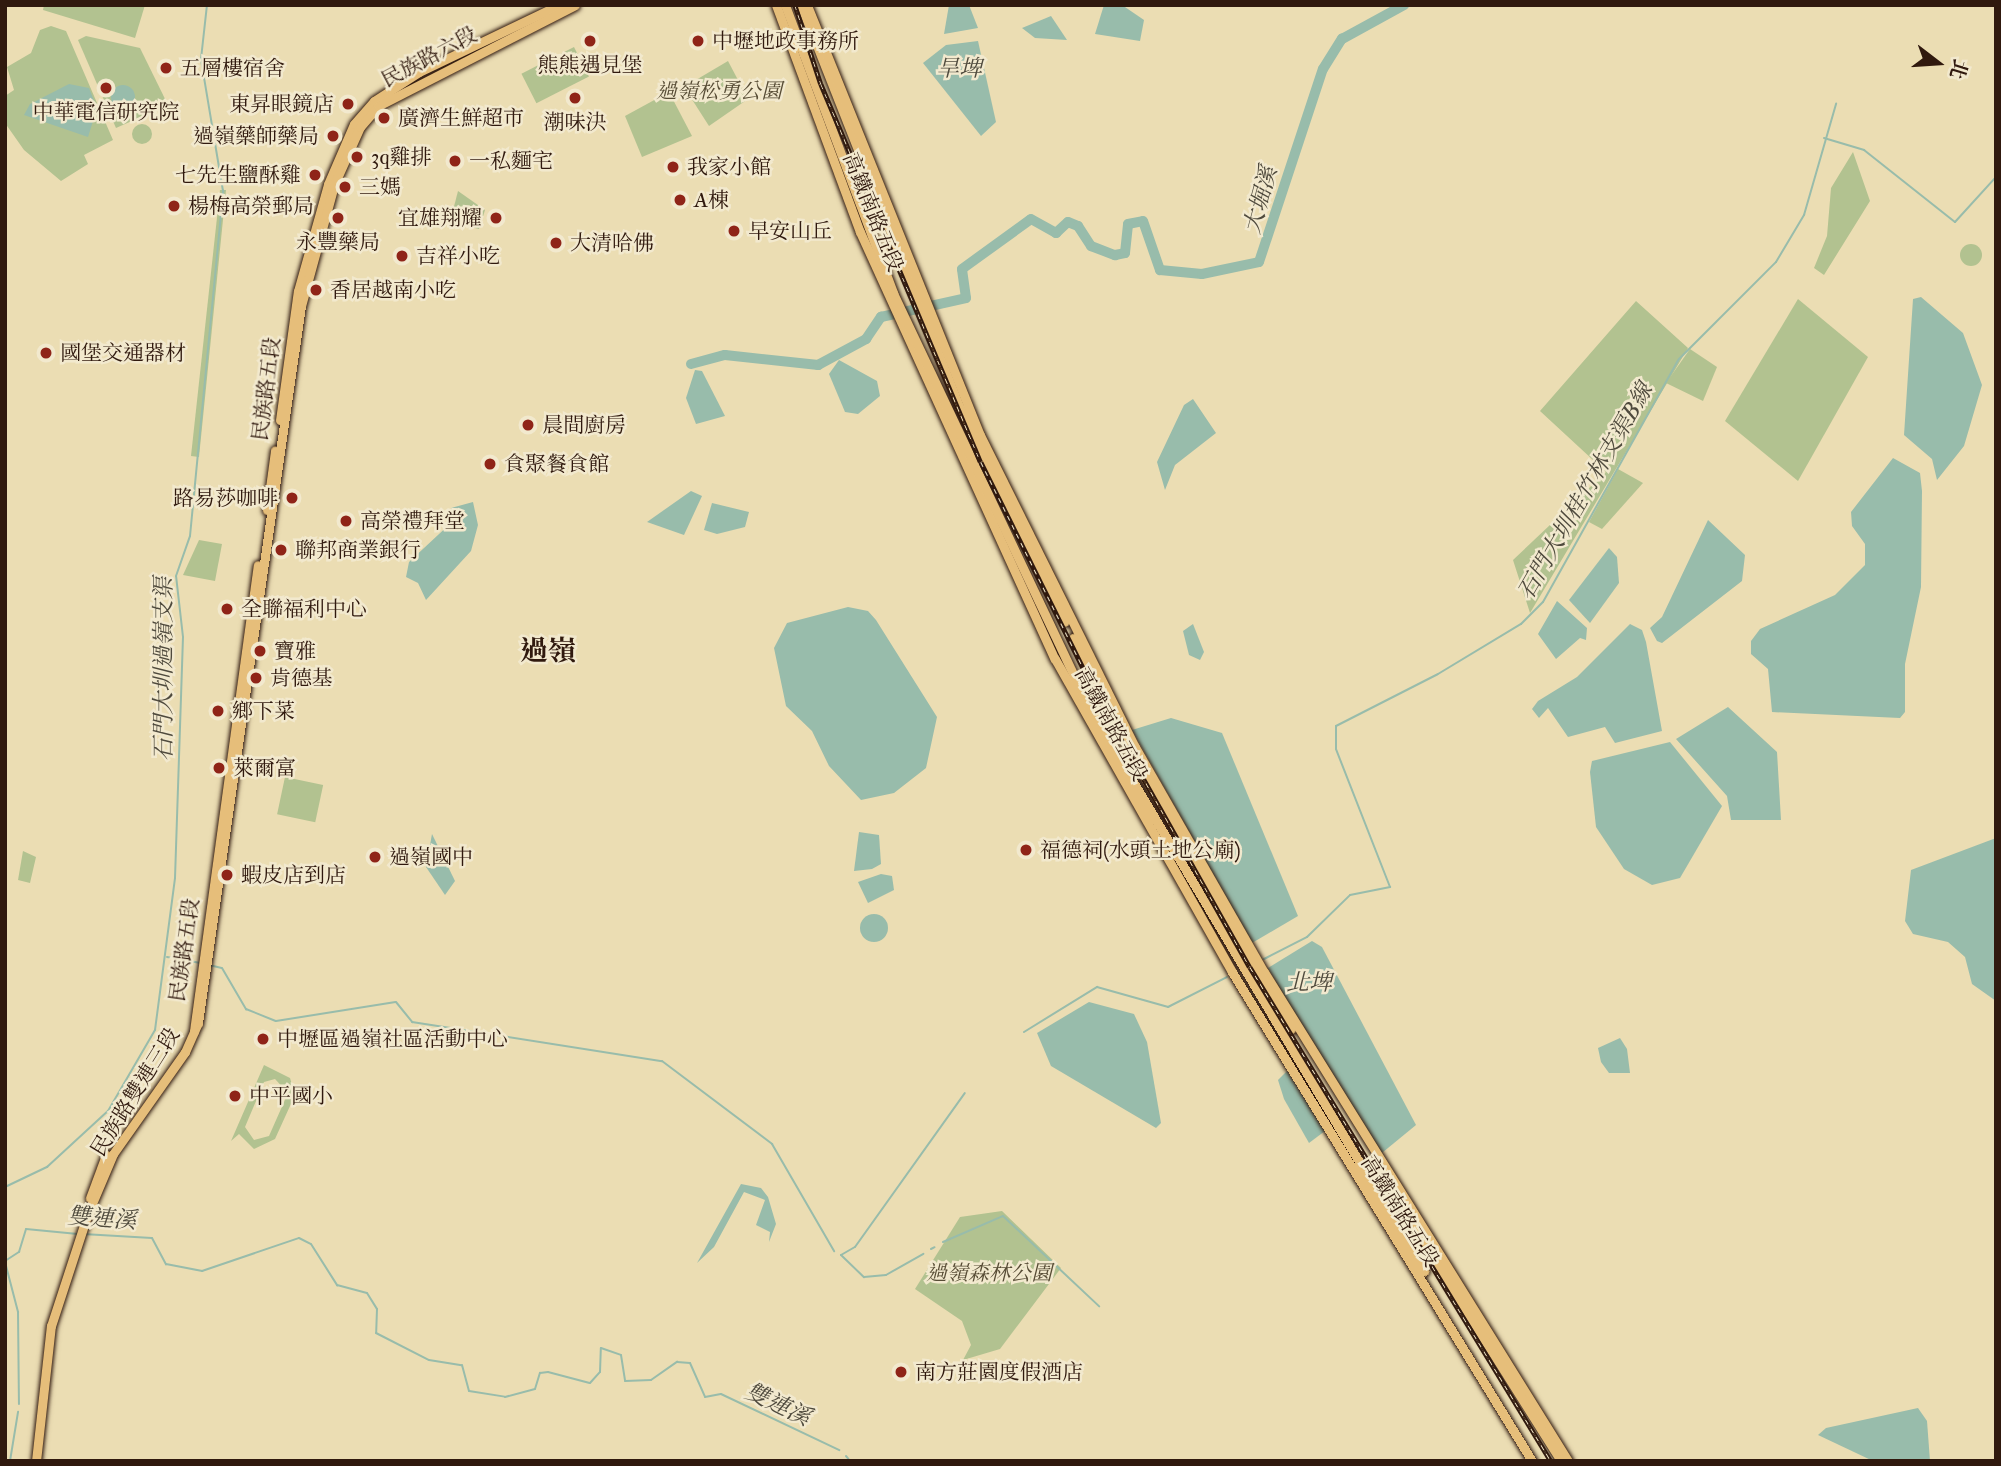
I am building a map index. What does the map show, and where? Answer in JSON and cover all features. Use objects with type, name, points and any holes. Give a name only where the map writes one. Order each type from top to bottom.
[{"type":"main road","name":"民族路六段","points":[[364,111],[419,72],[559,5]]},
{"type":"main road","name":"民族路六段","points":[[353,140],[370,114],[394,95],[575,5]]},
{"type":"main road","name":"高鐵南路五段","points":[[776,5],[860,232],[945,426],[1035,618],[1174,874],[1506,1415]]},
{"type":"main road","name":"高鐵南路五段","points":[[785,5],[862,215],[964,451],[1087,705],[1162,839],[1506,1415]]},
{"type":"main road","name":"高鐵南路五段","points":[[801,5],[960,408],[1029,551],[1209,891],[1496,1356],[1534,1411]]},
{"type":"main road","name":"高鐵南路五段","points":[[807,5],[980,435],[1135,747],[1230,915],[1534,1411]]},
{"type":"main road","name":"民族路五段","points":[[194,1031],[244,638],[298,290],[328,184],[364,111]]},
{"type":"main road","name":"民族路五段","points":[[194,1031],[301,306],[334,185],[353,140]]},
{"type":"main road","points":[[960,408],[980,435]]},
{"type":"main road","points":[[945,426],[964,451]]},
{"type":"main road","points":[[1021,520],[1029,551]]},
{"type":"main road","points":[[1162,839],[1174,874]]},
{"type":"main road","points":[[1209,891],[1230,915]]},
{"type":"main road","name":"民族路雙連三段","points":[[36,1461],[51,1326],[88,1213],[113,1154],[194,1031]]},
{"type":"main road","points":[[1318,1112],[1338,1131]]},
{"type":"main road","points":[[1484,1326],[1496,1356]]},
{"type":"main road","points":[[1534,1411],[1561,1461]]},
{"type":"main road","points":[[1534,1411],[1568,1461]]},
{"type":"main road","points":[[1506,1415],[1532,1461]]},
{"type":"main road","points":[[1506,1415],[1540,1461]]},
{"type":"green space","points":[[44,5],[145,5],[135,38],[43,10]]},
{"type":"green space","points":[[51,26],[66,31],[113,140],[84,155],[88,164],[61,181],[24,150],[5,123],[5,96],[14,90],[7,67],[31,53],[40,30]]},
{"type":"green space","points":[[86,36],[140,48],[168,105],[116,128],[78,40]]},
{"type":"green space","points":[[574,47],[589,76],[536,103],[521,74]]},
{"type":"green space","name":"過嶺松勇公園","points":[[728,61],[748,99],[709,126],[684,87]]},
{"type":"green space","points":[[669,92],[692,136],[642,157],[625,116]]},
{"type":"green space","points":[[142,124],[149,127],[152,134],[149,141],[142,144],[135,141],[132,134],[135,127]]},
{"type":"green space","points":[[1853,152],[1870,201],[1824,275],[1814,268],[1827,236],[1831,188]]},
{"type":"green space","points":[[220,190],[226,190],[199,457],[191,456]]},
{"type":"green space","points":[[458,191],[485,210],[479,229],[450,222]]},
{"type":"green space","points":[[1971,244],[1979,247],[1982,255],[1979,263],[1971,266],[1963,263],[1960,255],[1963,247]]},
{"type":"green space","points":[[1798,299],[1868,357],[1798,481],[1725,421]]},
{"type":"green space","points":[[1636,301],[1688,348],[1530,613],[1513,560],[1606,472],[1540,411]]},
{"type":"green space","points":[[1690,349],[1717,367],[1703,401],[1666,383]]},
{"type":"green space","points":[[1618,469],[1643,483],[1602,529],[1589,522]]},
{"type":"green space","points":[[199,540],[222,544],[215,581],[183,575]]},
{"type":"green space","points":[[285,777],[323,785],[315,822],[277,814]]},
{"type":"green space","points":[[23,851],[36,857],[30,883],[18,880]]},
{"type":"green space","points":[[264,1065],[290,1078],[295,1095],[275,1139],[254,1149],[239,1134],[231,1141]],"holes":[[[275,1079],[288,1093],[269,1136],[254,1140],[245,1127],[264,1082]]]},
{"type":"green space","name":"過嶺森林公園","points":[[1002,1211],[1061,1268],[1000,1349],[963,1360],[971,1345],[962,1321],[915,1289],[960,1217]]},
{"type":"water","name":"旱埤","points":[[949,5],[969,5],[978,28],[944,34]]},
{"type":"water","points":[[1104,5],[1122,5],[1144,20],[1140,41],[1095,34]]},
{"type":"water","points":[[1051,16],[1067,40],[1035,38],[1022,28]]},
{"type":"water","name":"旱埤","points":[[978,41],[996,122],[981,136],[923,63],[946,45]]},
{"type":"water","points":[[69,84],[89,88],[97,108],[88,137],[24,115],[30,104]]},
{"type":"water","points":[[118,85],[128,85],[135,92],[135,102],[128,109],[118,109],[111,102],[111,92]]},
{"type":"water","points":[[1921,297],[1963,333],[1982,385],[1964,446],[1937,480],[1932,459],[1904,435],[1913,299]]},
{"type":"water","points":[[839,360],[877,381],[880,396],[858,414],[845,412],[829,374]]},
{"type":"water","points":[[695,370],[702,371],[725,416],[696,424],[686,398]]},
{"type":"water","points":[[1193,399],[1216,433],[1175,465],[1165,490],[1157,462],[1184,405]]},
{"type":"water","points":[[1893,458],[1920,473],[1922,491],[1921,587],[1905,664],[1905,712],[1900,718],[1772,712],[1768,669],[1751,654],[1751,641],[1760,629],[1835,595],[1865,565],[1865,544],[1852,526],[1851,512]]},
{"type":"water","points":[[691,491],[702,496],[684,535],[647,522]]},
{"type":"water","points":[[473,502],[478,525],[471,551],[426,600],[418,583],[406,577],[409,562],[453,521],[451,508]]},
{"type":"water","points":[[712,503],[749,512],[745,527],[717,534],[704,530]]},
{"type":"water","points":[[1708,520],[1745,555],[1742,581],[1662,643],[1657,641],[1650,628],[1662,617]]},
{"type":"water","points":[[1609,548],[1617,557],[1619,583],[1590,623],[1569,600]]},
{"type":"water","points":[[1557,601],[1587,628],[1586,640],[1580,638],[1556,659],[1538,634]]},
{"type":"water","points":[[848,607],[868,611],[876,620],[937,717],[926,768],[894,793],[861,800],[829,766],[812,731],[786,706],[774,648],[787,623]]},
{"type":"water","points":[[1193,624],[1204,652],[1200,660],[1189,655],[1183,631]]},
{"type":"water","points":[[1630,624],[1642,630],[1646,642],[1662,731],[1615,743],[1605,727],[1568,737],[1548,708],[1539,718],[1532,709],[1538,701],[1577,677]]},
{"type":"water","points":[[1728,707],[1777,752],[1781,820],[1731,820],[1727,796],[1676,739]]},
{"type":"water","points":[[1171,718],[1222,733],[1298,916],[1252,943],[1132,730]]},
{"type":"water","points":[[1670,742],[1722,806],[1680,878],[1652,885],[1624,869],[1596,827],[1590,772],[1592,761]]},
{"type":"water","points":[[859,832],[879,835],[881,864],[872,869],[854,871]]},
{"type":"water","points":[[432,834],[455,881],[445,895],[426,867]]},
{"type":"water","points":[[1996,838],[1996,1001],[1972,984],[1965,957],[1948,942],[1913,934],[1905,921],[1911,870]]},
{"type":"water","points":[[881,874],[892,876],[894,890],[868,903],[858,882]]},
{"type":"water","points":[[874,914],[884,918],[888,928],[884,938],[874,942],[864,938],[860,928],[864,918]]},
{"type":"water","name":"北埤","points":[[1312,941],[1322,947],[1416,1125],[1377,1157],[1268,968]]},
{"type":"water","points":[[1089,1002],[1134,1014],[1147,1042],[1161,1123],[1156,1128],[1051,1066],[1037,1033]]},
{"type":"water","points":[[1620,1038],[1627,1049],[1630,1073],[1609,1073],[1601,1062],[1598,1048]]},
{"type":"water","points":[[1287,1071],[1325,1131],[1309,1143],[1284,1099],[1278,1080]]},
{"type":"water","points":[[741,1184],[761,1188],[768,1197],[776,1224],[769,1242],[770,1232],[756,1225],[765,1200],[744,1192],[714,1247],[697,1263]]},
{"type":"water","points":[[1918,1408],[1927,1421],[1930,1461],[1873,1461],[1818,1435],[1826,1428]]},
{"type":"waterway","name":"石門大圳過嶺支渠","points":[[5,1187],[47,1167],[108,1111],[155,1030],[175,878],[183,637],[176,576],[190,536],[223,191],[201,59],[207,5]]},
{"type":"waterway","name":"大堀溪","points":[[691,364],[725,355],[818,365],[866,339],[881,317],[966,298],[962,269],[1031,219],[1056,233],[1068,222],[1078,226],[1091,246],[1115,255],[1125,253],[1128,224],[1143,221],[1160,270],[1202,274],[1259,262],[1323,69],[1342,39],[1404,5]]},
{"type":"waterway","name":"石門大圳桂竹林支渠B線","points":[[1264,959],[1307,937],[1350,895],[1390,887],[1336,749],[1336,726],[1438,674],[1521,624],[1543,602],[1679,359],[1776,262],[1804,215],[1836,104]]},
{"type":"waterway","points":[[1824,138],[1864,150],[1955,222],[1996,177]]},
{"type":"waterway","points":[[167,957],[200,963]]},
{"type":"waterway","points":[[209,965],[222,968],[246,1009],[276,1021],[396,1002],[412,1022],[662,1061],[772,1144],[834,1251]]},
{"type":"waterway","name":"石門大圳桂竹林支渠B線","points":[[1024,1032],[1097,987],[1168,1007],[1227,977]]},
{"type":"waterway","name":"石門大圳桂竹林支渠B線","points":[[841,1255],[855,1247],[965,1093]]},
{"type":"waterway","points":[[943,1242],[1003,1216],[1099,1306]]},
{"type":"waterway","name":"雙連溪","points":[[5,1261],[19,1252],[26,1229],[78,1234]]},
{"type":"waterway","name":"雙連溪","points":[[83,1234],[152,1238],[166,1264],[202,1271],[299,1238],[311,1244],[337,1285],[367,1293],[377,1309],[376,1333],[429,1360],[462,1365],[469,1391],[505,1397],[535,1389],[540,1373],[548,1372],[590,1383],[600,1372],[601,1348],[621,1355],[625,1381],[651,1380],[677,1362],[690,1363],[705,1397],[721,1394],[839,1450]]},
{"type":"waterway","points":[[931,1249],[935,1247]]},
{"type":"waterway","points":[[841,1255],[864,1277],[886,1275],[923,1254]]},
{"type":"waterway","name":"石門大圳過嶺支渠","points":[[5,1262],[18,1312],[19,1404]]},
{"type":"waterway","name":"石門大圳過嶺支渠","points":[[10,1461],[18,1412]]},
{"type":"waterway","name":"雙連溪","points":[[846,1456],[850,1461]]},
{"type":"railway","points":[[795,5],[821,84],[981,462],[1097,696],[1250,967],[1551,1461]]},
{"type":"place","name":"熊熊遇見堡","points":[[590,41]]},
{"type":"place","name":"中壢地政事務所","points":[[698,41]]},
{"type":"place","name":"五層樓宿舍","points":[[166,68]]},
{"type":"place","name":"中華電信研究院","points":[[106,88]]},
{"type":"place","name":"潮味決","points":[[575,98]]},
{"type":"place","name":"東昇眼鏡店","points":[[348,104]]},
{"type":"place","name":"廣濟生鮮超市","points":[[384,118]]},
{"type":"place","name":"過嶺藥師藥局","points":[[333,136]]},
{"type":"place","name":"3q雞排","points":[[357,157]]},
{"type":"place","name":"一私麵宅","points":[[455,161]]},
{"type":"place","name":"我家小館","points":[[673,167]]},
{"type":"place","name":"七先生鹽酥雞","points":[[315,175]]},
{"type":"place","name":"三媽","points":[[345,187]]},
{"type":"place","name":"A棟","points":[[680,200]]},
{"type":"place","name":"楊梅高榮郵局","points":[[174,206]]},
{"type":"place","name":"永豐藥局","points":[[338,218]]},
{"type":"place","name":"宜雄翔耀","points":[[496,218]]},
{"type":"place","name":"早安山丘","points":[[734,231]]},
{"type":"place","name":"大清哈佛","points":[[556,243]]},
{"type":"place","name":"吉祥小吃","points":[[402,256]]},
{"type":"place","name":"香居越南小吃","points":[[316,290]]},
{"type":"place","name":"國堡交通器材","points":[[46,353]]},
{"type":"place","name":"晨間廚房","points":[[528,425]]},
{"type":"place","name":"食聚餐食館","points":[[490,464]]},
{"type":"place","name":"路易莎咖啡","points":[[292,498]]},
{"type":"place","name":"高榮禮拜堂","points":[[346,521]]},
{"type":"place","name":"聯邦商業銀行","points":[[281,550]]},
{"type":"place","name":"全聯福利中心","points":[[227,609]]},
{"type":"place","name":"寶雅","points":[[260,651]]},
{"type":"place","name":"肯德基","points":[[256,678]]},
{"type":"place","name":"鄉下菜","points":[[218,711]]},
{"type":"place","name":"萊爾富","points":[[219,768]]},
{"type":"place","name":"福德祠(水頭土地公廟)","points":[[1026,850]]},
{"type":"place","name":"過嶺國中","points":[[375,857]]},
{"type":"place","name":"蝦皮店到店","points":[[227,875]]},
{"type":"place","name":"中壢區過嶺社區活動中心","points":[[263,1039]]},
{"type":"place","name":"中平國小","points":[[235,1096]]},
{"type":"place","name":"南方莊園度假酒店","points":[[901,1372]]},
{"type":"district","name":"過嶺","points":[[548,651]]}]
